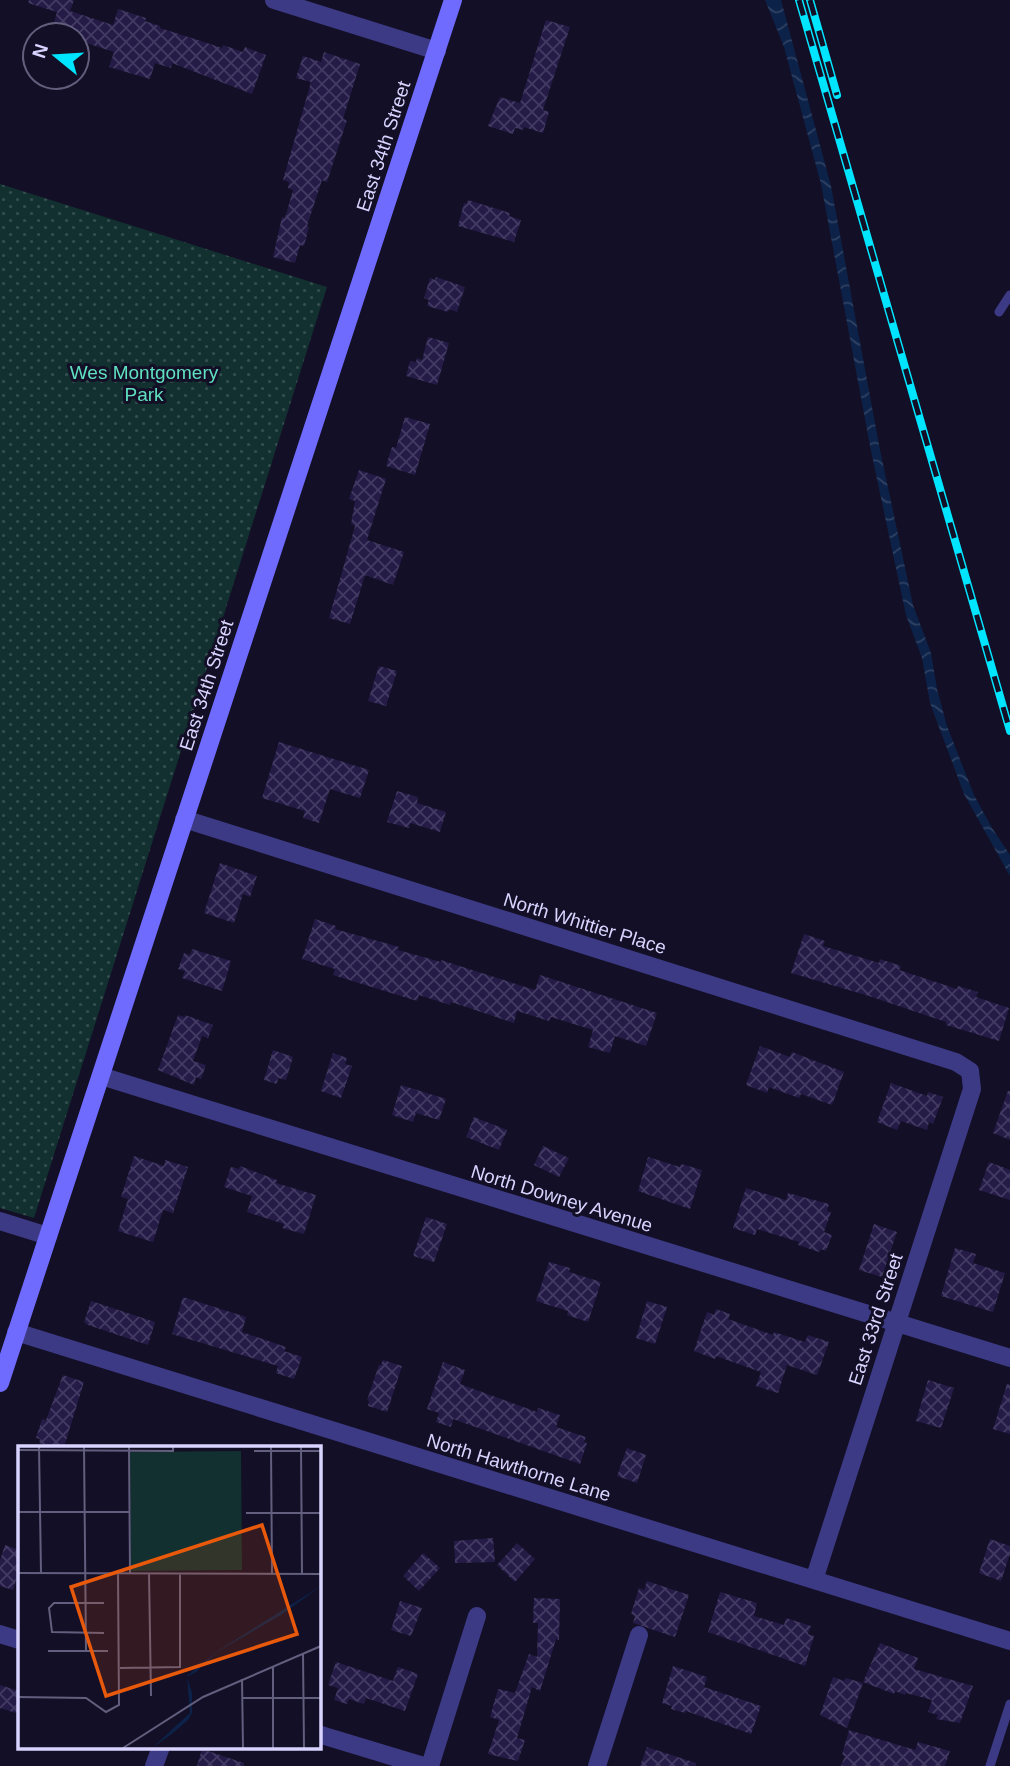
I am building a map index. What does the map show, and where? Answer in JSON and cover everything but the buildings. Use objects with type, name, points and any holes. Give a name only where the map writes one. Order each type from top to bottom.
[{"type":"main road","name":"East 34th Street","points":[[0,1382],[453,0]]},
{"type":"street","points":[[274,0],[436,51]]},
{"type":"street","name":"North Whittier Place","points":[[184,819],[943,1057],[964,1065],[970,1071]]},
{"type":"street","name":"East 33rd Street","points":[[814,1580],[972,1089],[970,1071]]},
{"type":"street","name":"North Downey Avenue","points":[[101,1076],[1010,1358]]},
{"type":"street","points":[[0,1221],[48,1236]]},
{"type":"street","name":"North Hawthorne Lane","points":[[16,1332],[1010,1641]]},
{"type":"street","points":[[430,1766],[477,1616]]},
{"type":"street","points":[[0,1634],[18,1640]]},
{"type":"street","points":[[597,1766],[639,1635]]},
{"type":"street","points":[[320,1735],[424,1766]]},
{"type":"street","points":[[154,1766],[161,1748]]},
{"type":"lane","points":[[999,312],[1010,295]]},
{"type":"lane","points":[[990,1766],[1010,1704]]},
{"type":"green space","name":"Wes Montgomery Park","points":[[0,184],[327,287],[34,1218],[0,1208]]},
{"type":"water","points":[[765,0],[781,0],[831,186],[880,450],[913,605],[931,653],[947,726],[974,795],[1010,855],[1010,876],[964,794],[930,703],[922,658],[906,615],[871,451],[821,184],[784,47]]},
{"type":"railway","points":[[799,0],[1010,731]]},
{"type":"railway","points":[[810,0],[837,95]]}]
